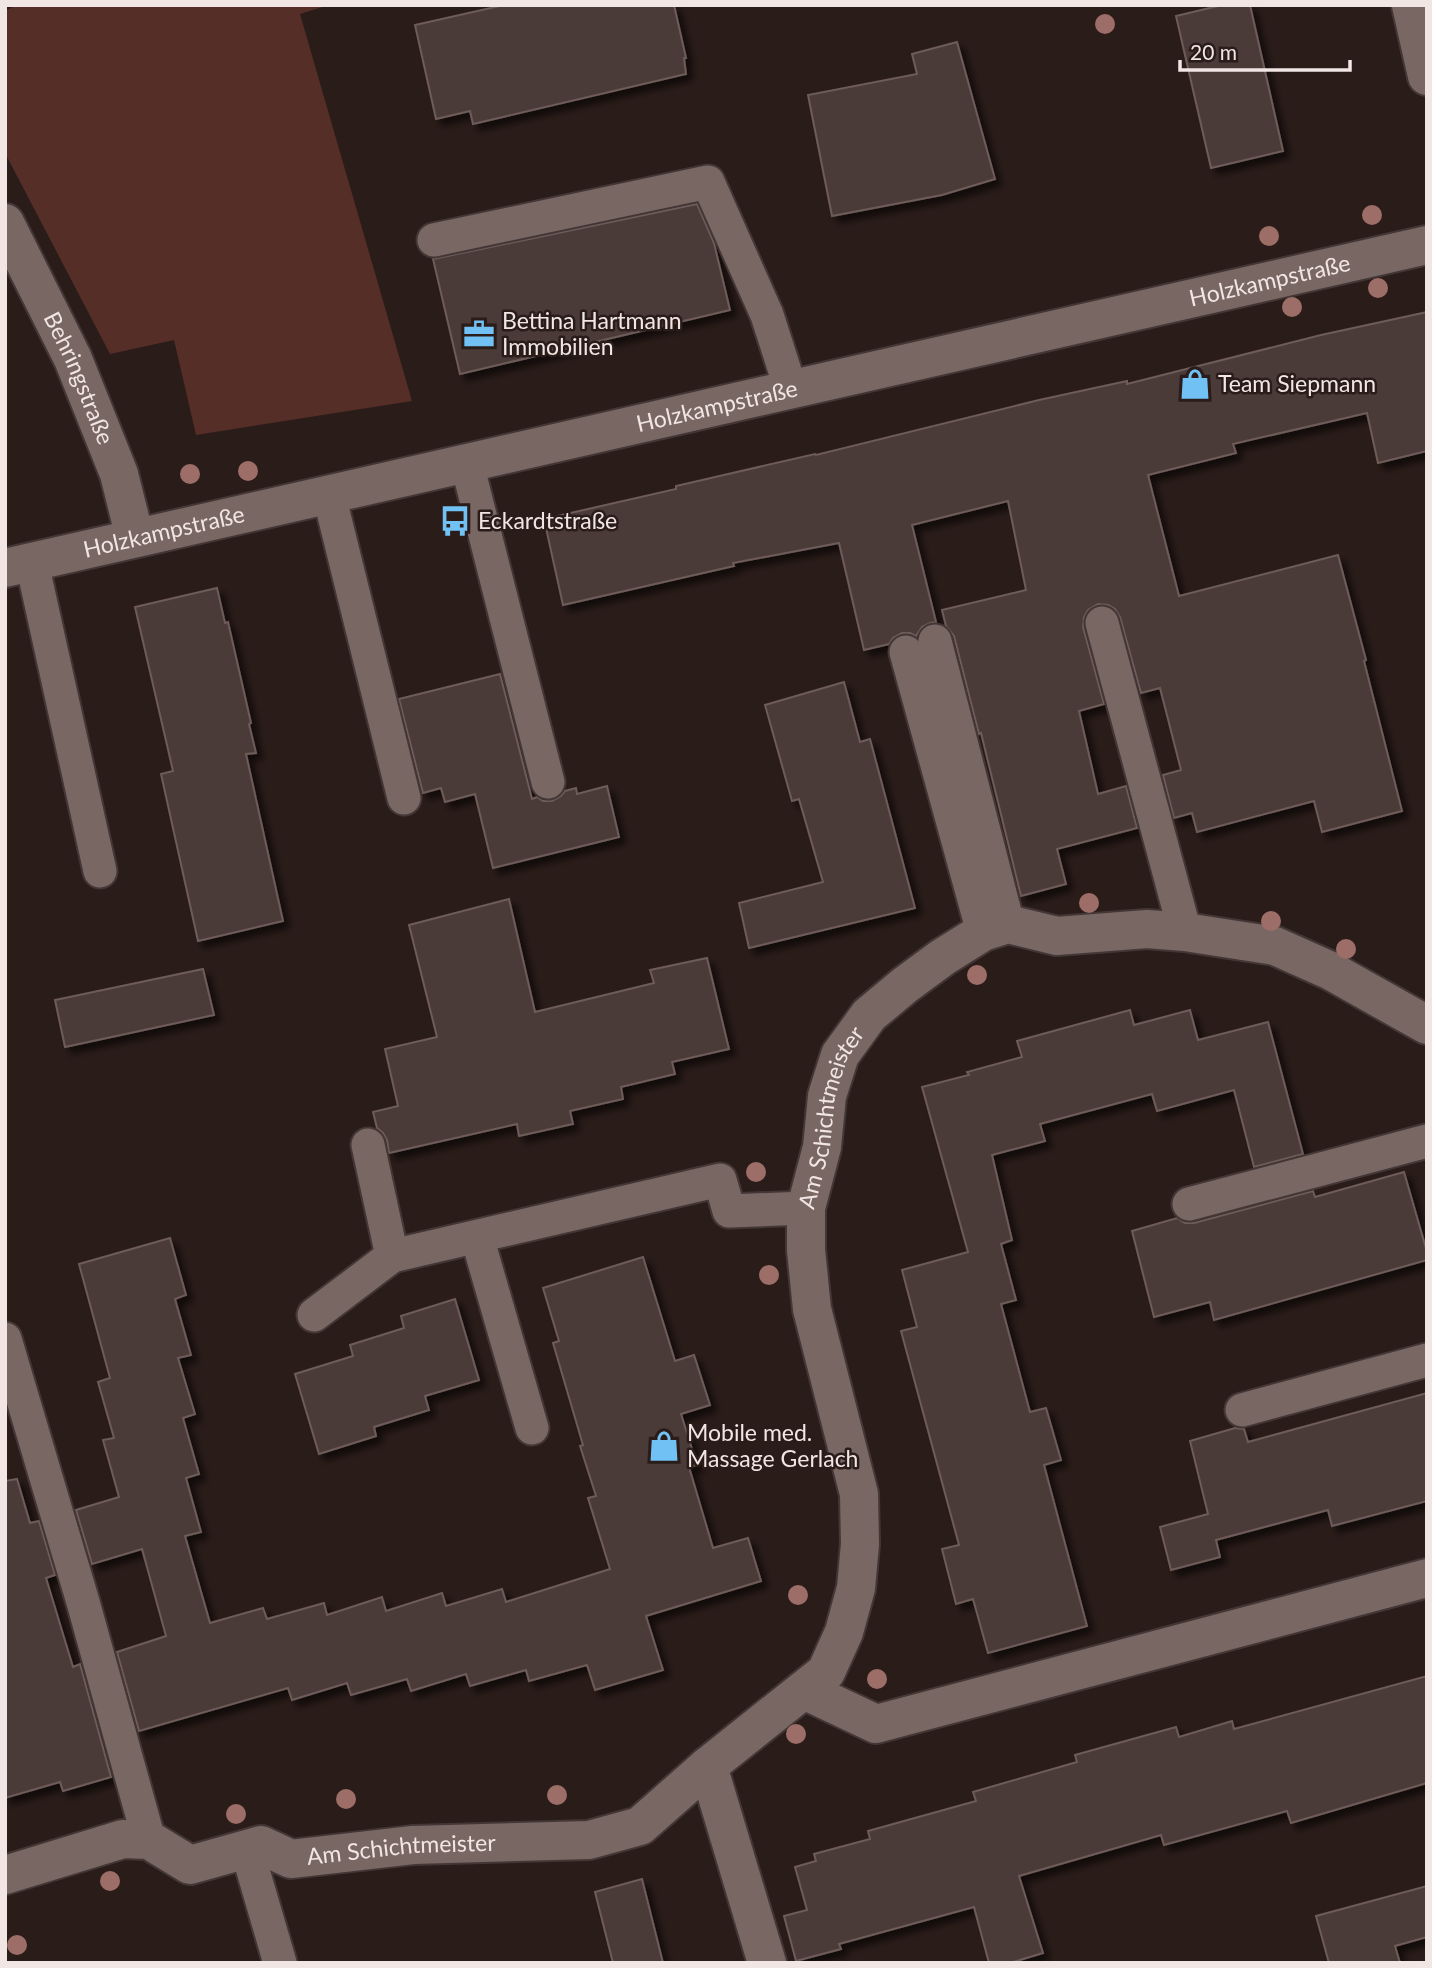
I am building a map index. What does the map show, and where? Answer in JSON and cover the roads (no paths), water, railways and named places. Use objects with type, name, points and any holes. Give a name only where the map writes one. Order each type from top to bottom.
[{"type":"street","points":[[1411,5],[1427,76]]},
{"type":"street","name":"Behringstraße","points":[[5,223],[73,359],[119,474],[135,538]]},
{"type":"street","name":"Holzkampstraße","points":[[19,565],[1427,245]]},
{"type":"street","points":[[996,928],[1056,936],[1135,930],[1185,932],[1275,946],[1331,971],[1427,1025]]},
{"type":"street","name":"Am Schichtmeister","points":[[149,1840],[190,1865],[261,1845],[291,1859],[413,1845],[589,1840],[640,1826],[708,1766],[826,1672],[844,1632],[856,1588],[860,1544],[859,1494],[812,1309],[806,1250],[806,1208],[822,1147],[827,1096],[840,1055],[869,1015],[905,985],[996,928]]},
{"type":"street","points":[[804,1690],[876,1724],[1427,1578]]},
{"type":"street","points":[[708,1766],[768,1963]]},
{"type":"street","points":[[5,1875],[123,1839],[149,1840]]},
{"type":"lane","points":[[434,240],[708,182],[767,315],[791,390]]},
{"type":"lane","points":[[467,464],[548,782]]},
{"type":"lane","points":[[329,495],[404,798]]},
{"type":"lane","points":[[19,565],[100,872]]},
{"type":"lane","points":[[1102,623],[1185,932]]},
{"type":"lane","points":[[920,646],[996,928]]},
{"type":"lane","points":[[1189,1204],[1427,1141]]},
{"type":"lane","points":[[368,1145],[392,1256]]},
{"type":"lane","points":[[314,1315],[392,1256],[720,1180],[729,1211],[806,1208]]},
{"type":"lane","points":[[477,1237],[532,1428]]},
{"type":"lane","points":[[5,1339],[83,1602],[149,1840]]},
{"type":"lane","points":[[1242,1410],[1427,1360]]},
{"type":"lane","points":[[247,1850],[280,1963]]},
{"type":"place","name":"Bettina Hartmann Immobilien","points":[[479,334]]},
{"type":"place","name":"Team Siepmann","points":[[1195,384]]},
{"type":"place","name":"Eckardtstraße","points":[[455,521]]},
{"type":"place","name":"Mobile med. Massage Gerlach","points":[[664,1446]]}]
